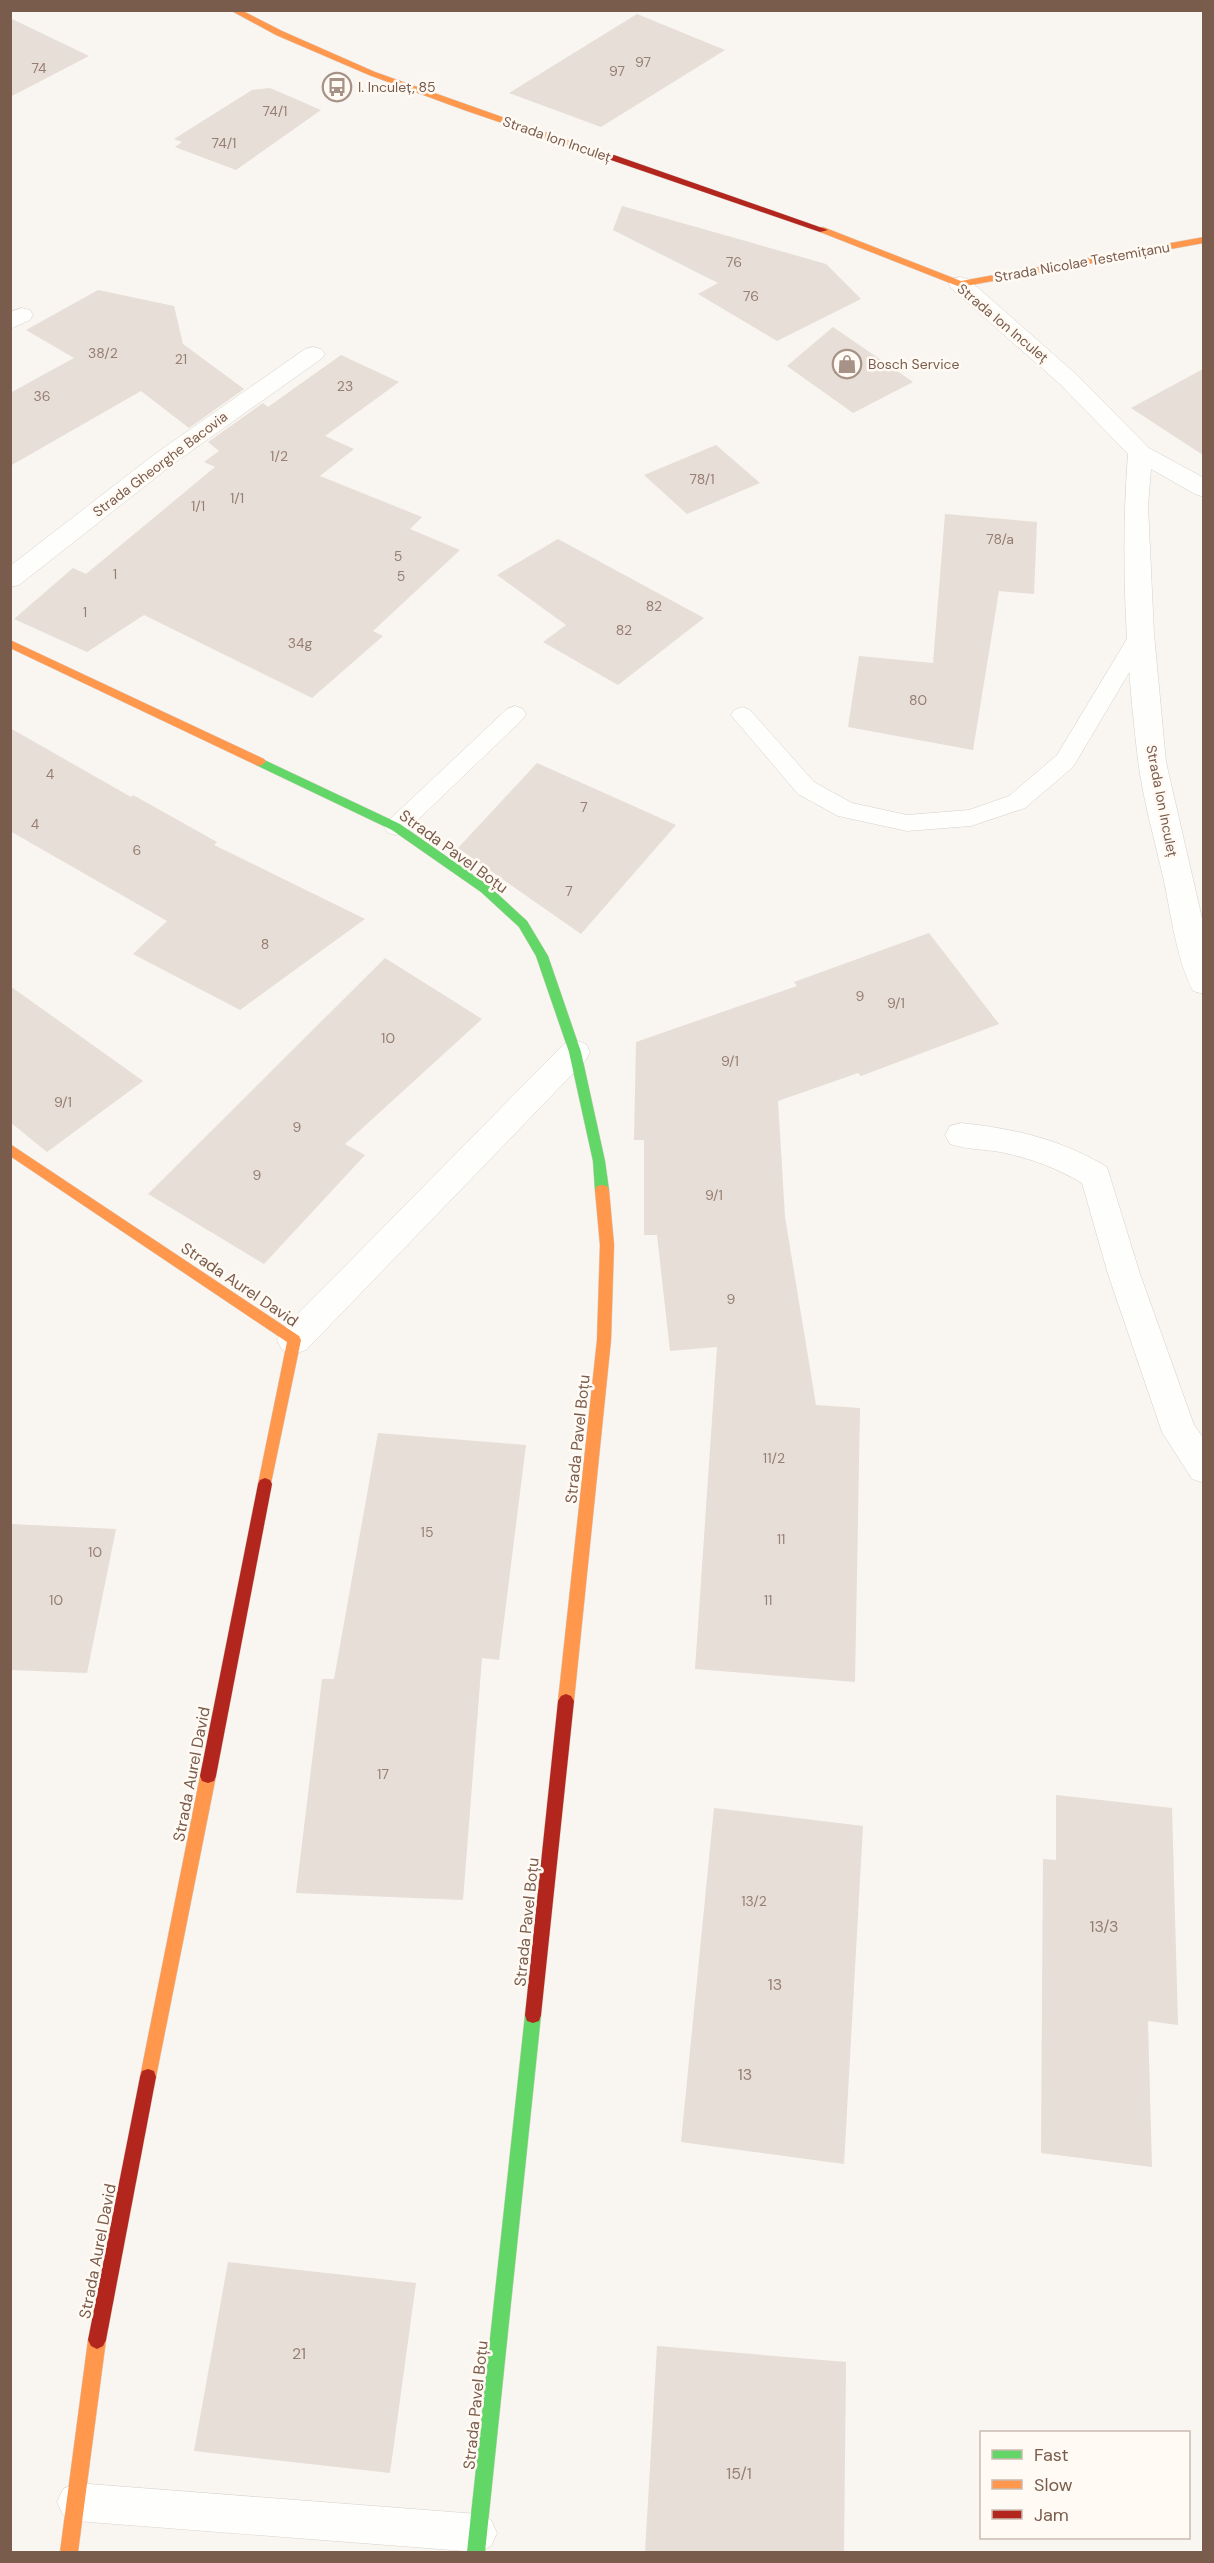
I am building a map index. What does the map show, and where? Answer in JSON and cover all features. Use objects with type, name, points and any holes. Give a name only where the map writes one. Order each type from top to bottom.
[{"type":"street","name":"Strada Ion Inculeț","points":[[234,10],[279,34],[424,93],[830,232],[960,284],[1069,380],[1140,453],[1136,506],[1141,634],[1152,762],[1197,934],[1203,983]]},
{"type":"street","name":"Strada Nicolae Testemițanu","points":[[960,284],[1203,240]]},
{"type":"street","name":"Strada Gheorghe Bacovia","points":[[10,579],[164,459],[313,354]]},
{"type":"street","points":[[1140,453],[1203,489]]},
{"type":"street","name":"Strada Pavel Boțu","points":[[10,643],[396,827],[485,889],[523,924],[542,956],[574,1052],[599,1161],[607,1245],[604,1340],[477,2543]]},
{"type":"street","points":[[294,1340],[574,1052]]},
{"type":"street","points":[[961,1135],[1004,1140],[1066,1158],[1096,1176],[1124,1274],[1179,1432],[1203,1468]]},
{"type":"street","name":"Strada Aurel David","points":[[10,1149],[294,1340],[99,2325],[69,2553]]},
{"type":"lane","points":[[742,715],[806,788],[846,810],[907,824],[971,818],[1017,802],[1065,761],[1141,634]]},
{"type":"lane","points":[[396,827],[515,714]]},
{"type":"lane","points":[[76,2502],[477,2543]]},
{"type":"building","points":[[637,14],[725,50],[601,127],[509,93]]},
{"type":"building","points":[[10,18],[89,56],[10,97]]},
{"type":"building","points":[[270,88],[321,110],[236,170],[175,147],[182,142],[174,139],[252,90]]},
{"type":"building","points":[[622,206],[826,264],[861,299],[777,341],[698,294],[718,283],[613,230]]},
{"type":"building","points":[[98,290],[174,306],[183,344],[244,389],[189,428],[141,391],[10,466],[10,393],[74,358],[26,330]]},
{"type":"building","points":[[833,327],[913,382],[853,413],[787,366]]},
{"type":"building","points":[[341,355],[399,382],[325,436],[354,449],[320,476],[422,517],[410,529],[460,550],[373,631],[383,636],[312,698],[144,615],[87,652],[14,619],[73,568],[86,574],[215,467],[204,462],[219,451],[208,442],[263,403],[268,407]]},
{"type":"building","points":[[1203,369],[1203,455],[1131,408]]},
{"type":"building","points":[[716,445],[760,483],[687,514],[644,475]]},
{"type":"building","points":[[945,514],[1037,522],[1034,594],[999,591],[973,750],[848,727],[859,656],[933,663]]},
{"type":"building","points":[[558,539],[704,618],[618,685],[543,642],[566,625],[497,575]]},
{"type":"building","points":[[10,728],[131,797],[133,795],[217,842],[214,845],[365,919],[240,1010],[133,954],[167,921],[10,831]]},
{"type":"building","points":[[537,763],[676,825],[581,934],[458,848]]},
{"type":"building","points":[[929,933],[999,1024],[861,1076],[858,1073],[778,1101],[785,1217],[816,1405],[860,1408],[855,1682],[695,1669],[717,1347],[670,1351],[657,1235],[644,1235],[644,1140],[634,1140],[636,1042],[797,986],[794,982]]},
{"type":"building","points":[[385,958],[482,1019],[345,1144],[365,1155],[264,1264],[148,1194]]},
{"type":"building","points":[[10,986],[143,1081],[47,1152],[10,1122]]},
{"type":"building","points":[[378,1433],[526,1445],[499,1660],[482,1658],[463,1900],[296,1893],[322,1679],[334,1679]]},
{"type":"building","points":[[10,1524],[116,1529],[87,1673],[10,1670]]},
{"type":"building","points":[[1056,1795],[1172,1808],[1178,2025],[1148,2021],[1152,2167],[1041,2153],[1043,1859],[1056,1860]]},
{"type":"building","points":[[714,1808],[863,1826],[844,2164],[681,2142]]},
{"type":"building","points":[[228,2262],[416,2283],[390,2473],[194,2451]]},
{"type":"building","points":[[657,2346],[846,2362],[844,2553],[645,2553]]},
{"type":"traffic: fast","points":[[260,762],[396,827],[485,889],[523,924],[542,956],[575,1052],[599,1161],[602,1190]]},
{"type":"traffic: fast","points":[[476,2552],[533,2015]]},
{"type":"traffic: slow","points":[[234,10],[279,33],[372,73],[611,157]]},
{"type":"traffic: slow","points":[[823,230],[960,284],[1204,240]]},
{"type":"traffic: slow","points":[[10,643],[260,762]]},
{"type":"traffic: slow","points":[[10,1149],[294,1340],[265,1484]]},
{"type":"traffic: slow","points":[[566,1701],[604,1340],[607,1245],[602,1190]]},
{"type":"traffic: slow","points":[[148,2077],[208,1776]]},
{"type":"traffic: slow","points":[[69,2552],[97,2340]]},
{"type":"traffic: jam","points":[[611,157],[823,230]]},
{"type":"traffic: jam","points":[[208,1776],[265,1484]]},
{"type":"traffic: jam","points":[[533,2015],[566,1701]]},
{"type":"traffic: jam","points":[[97,2340],[148,2077]]},
{"type":"place","name":"I. Inculeț, 85","points":[[337,87]]},
{"type":"place","name":"Bosch Service","points":[[847,364]]}]
